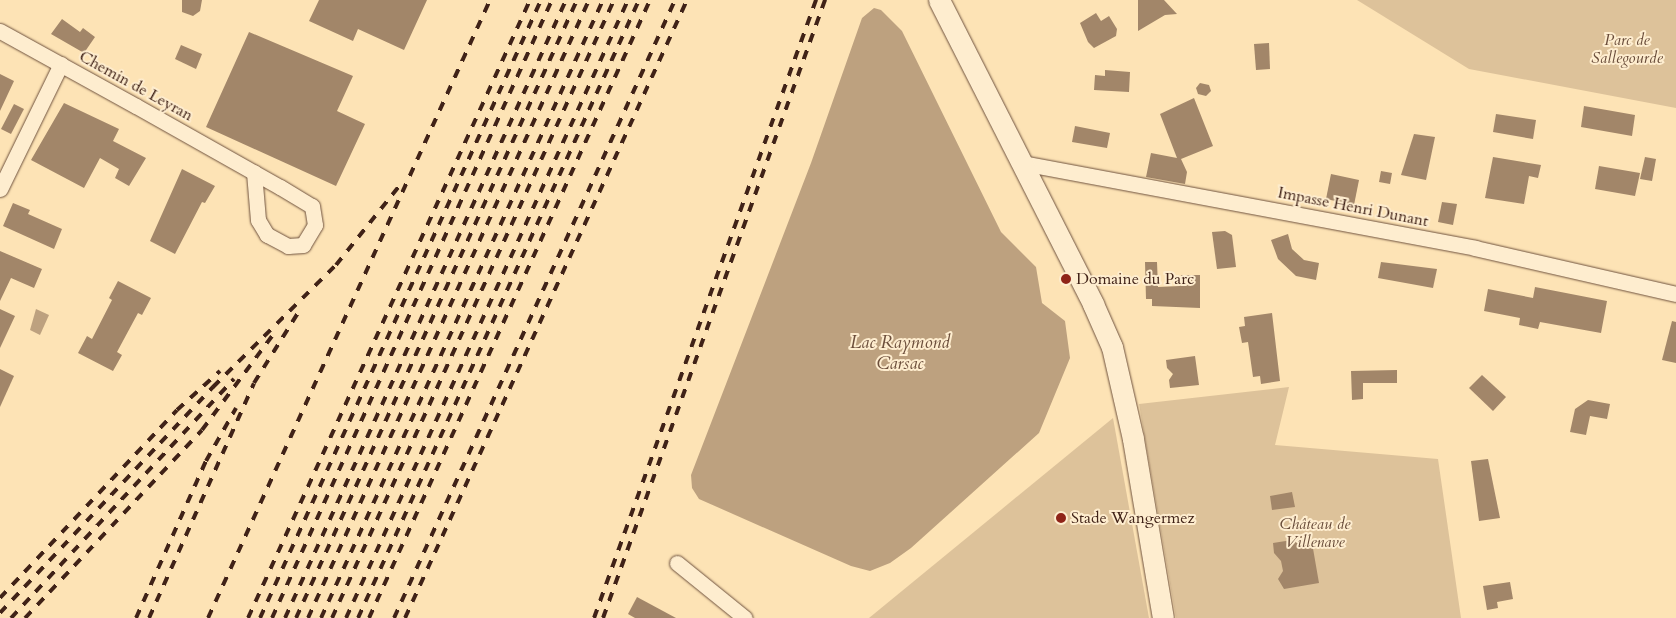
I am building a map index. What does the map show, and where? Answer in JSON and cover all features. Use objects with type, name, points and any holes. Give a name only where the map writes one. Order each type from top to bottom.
[{"type":"street","points":[[943,1],[1022,163],[1094,304],[1118,368],[1163,618]]},
{"type":"street","name":"Chemin de Leyran","points":[[0,31],[254,172],[312,206],[315,225],[303,245],[288,246],[267,235],[258,220],[254,172]]},
{"type":"street","points":[[0,189],[61,64]]},
{"type":"street","name":"Impasse Henri Dunant","points":[[1022,163],[1475,248],[1676,294]]},
{"type":"street","points":[[677,563],[745,618]]},
{"type":"green space","name":"Parc de Sallegourde","points":[[1357,0],[1676,0],[1676,108],[1469,69]]},
{"type":"green space","name":"Château de Villenave","points":[[1289,387],[1275,445],[1438,459],[1461,618],[1176,618],[1139,404]]},
{"type":"green space","name":"Stade Wangermez","points":[[1113,418],[1149,618],[869,618]]},
{"type":"water","name":"Lac Raymond Carsac","points":[[874,8],[881,10],[902,31],[1001,232],[1036,267],[1042,303],[1065,321],[1070,358],[1039,433],[911,548],[890,563],[870,571],[851,566],[699,499],[692,488],[691,475],[811,163],[862,18]]},
{"type":"water","points":[[36,309],[49,315],[40,335],[30,330]]},
{"type":"building","points":[[182,0],[202,0],[200,11],[193,16],[182,12]]},
{"type":"building","points":[[319,0],[427,0],[404,50],[358,29],[353,41],[309,21]]},
{"type":"building","points":[[1138,0],[1164,0],[1177,14],[1165,15],[1138,31]]},
{"type":"building","points":[[1096,13],[1101,21],[1109,16],[1117,29],[1116,36],[1094,48],[1088,42],[1080,23]]},
{"type":"building","points":[[62,19],[80,32],[83,28],[95,37],[84,53],[51,34]]},
{"type":"building","points":[[249,32],[353,76],[337,111],[365,124],[336,186],[206,127]]},
{"type":"building","points":[[1269,43],[1270,69],[1256,70],[1254,44]]},
{"type":"building","points":[[181,45],[202,54],[196,69],[175,59]]},
{"type":"building","points":[[1105,70],[1130,72],[1129,92],[1094,90],[1095,75],[1105,76]]},
{"type":"building","points":[[0,74],[14,81],[0,111]]},
{"type":"building","points":[[1200,83],[1209,85],[1211,91],[1206,96],[1198,94],[1196,88]]},
{"type":"building","points":[[1194,98],[1213,146],[1181,159],[1187,172],[1185,184],[1146,177],[1151,153],[1177,158],[1160,114]]},
{"type":"building","points":[[64,103],[119,129],[113,141],[146,158],[129,186],[115,178],[119,169],[100,158],[84,188],[31,160]]},
{"type":"building","points":[[14,104],[24,109],[11,134],[1,129]]},
{"type":"building","points":[[1584,106],[1635,115],[1632,136],[1581,127]]},
{"type":"building","points":[[1496,114],[1536,120],[1533,139],[1493,132]]},
{"type":"building","points":[[1075,126],[1110,133],[1107,148],[1072,142]]},
{"type":"building","points":[[1414,134],[1435,137],[1426,180],[1401,175]]},
{"type":"building","points":[[1493,157],[1541,165],[1538,178],[1529,176],[1524,204],[1485,198]]},
{"type":"building","points":[[1645,157],[1656,159],[1652,181],[1640,179]]},
{"type":"building","points":[[1599,166],[1640,173],[1635,196],[1595,189]]},
{"type":"building","points":[[182,169],[215,186],[205,203],[202,202],[175,254],[150,241]]},
{"type":"building","points":[[1381,171],[1392,173],[1390,184],[1379,182]]},
{"type":"building","points":[[1331,174],[1359,180],[1354,205],[1326,199]]},
{"type":"building","points":[[1442,202],[1457,204],[1453,225],[1438,222]]},
{"type":"building","points":[[13,203],[30,210],[28,214],[62,229],[54,249],[3,226]]},
{"type":"building","points":[[1225,231],[1232,235],[1236,267],[1217,269],[1212,232]]},
{"type":"building","points":[[1288,234],[1292,249],[1304,260],[1319,263],[1316,280],[1296,276],[1278,259],[1271,240]]},
{"type":"building","points":[[0,251],[42,269],[34,288],[11,278],[0,301]]},
{"type":"building","points":[[1145,262],[1157,262],[1158,287],[1180,286],[1181,275],[1200,275],[1200,308],[1152,306],[1152,299],[1146,299]]},
{"type":"building","points":[[1381,262],[1437,269],[1433,288],[1378,278]]},
{"type":"building","points":[[118,281],[151,298],[142,315],[138,313],[117,352],[122,355],[113,371],[78,353],[87,336],[92,339],[112,300],[109,298]]},
{"type":"building","points":[[1535,287],[1607,301],[1601,333],[1540,322],[1538,329],[1519,325],[1520,318],[1484,311],[1488,289],[1533,298]]},
{"type":"building","points":[[0,309],[15,316],[0,348]]},
{"type":"building","points":[[1272,313],[1280,381],[1261,384],[1260,376],[1253,377],[1248,342],[1242,343],[1239,327],[1245,326],[1244,317]]},
{"type":"building","points":[[1672,321],[1676,322],[1676,363],[1662,360]]},
{"type":"building","points":[[1195,356],[1199,385],[1170,388],[1169,380],[1173,374],[1167,368],[1166,360]]},
{"type":"building","points":[[0,369],[14,376],[0,407]]},
{"type":"building","points":[[1397,370],[1397,383],[1363,383],[1363,399],[1352,400],[1351,371]]},
{"type":"building","points":[[1482,375],[1506,397],[1493,411],[1469,388]]},
{"type":"building","points":[[1588,400],[1610,404],[1607,419],[1590,416],[1586,435],[1570,432],[1575,409]]},
{"type":"building","points":[[1488,459],[1500,518],[1479,521],[1471,461]]},
{"type":"building","points":[[1292,492],[1295,507],[1272,510],[1270,496]]},
{"type":"building","name":"Château de Villenave","points":[[1311,537],[1319,583],[1284,589],[1278,579],[1283,571],[1281,561],[1274,553],[1273,543]]},
{"type":"building","points":[[1510,582],[1513,599],[1497,602],[1498,608],[1487,610],[1483,586]]},
{"type":"building","points":[[637,597],[676,618],[635,618],[628,614]]},
{"type":"railway","points":[[208,618],[490,0]]},
{"type":"railway","points":[[248,618],[530,0]]},
{"type":"railway","points":[[260,618],[541,0]]},
{"type":"railway","points":[[272,618],[552,0]]},
{"type":"railway","points":[[285,618],[566,0]]},
{"type":"railway","points":[[296,618],[577,0]]},
{"type":"railway","points":[[308,618],[589,0]]},
{"type":"railway","points":[[321,618],[603,0]]},
{"type":"railway","points":[[332,618],[614,0]]},
{"type":"railway","points":[[346,618],[628,0]]},
{"type":"railway","points":[[358,618],[639,0]]},
{"type":"railway","points":[[369,618],[650,0]]},
{"type":"railway","points":[[394,618],[675,0]]},
{"type":"railway","points":[[405,618],[687,0]]},
{"type":"railway","points":[[594,618],[816,0]]},
{"type":"railway","points":[[603,618],[825,0]]},
{"type":"railway","points":[[0,613],[213,387],[336,265],[401,184]]},
{"type":"railway","points":[[149,618],[254,383],[301,308]]},
{"type":"railway","points":[[25,618],[202,430],[272,336]]},
{"type":"railway","points":[[0,598],[177,410],[220,371]]},
{"type":"railway","points":[[11,618],[234,379]]},
{"type":"railway","points":[[136,618],[206,461],[236,408]]},
{"type":"place","name":"Domaine du Parc","points":[[1066,279]]},
{"type":"place","name":"Stade Wangermez","points":[[1061,518]]}]
